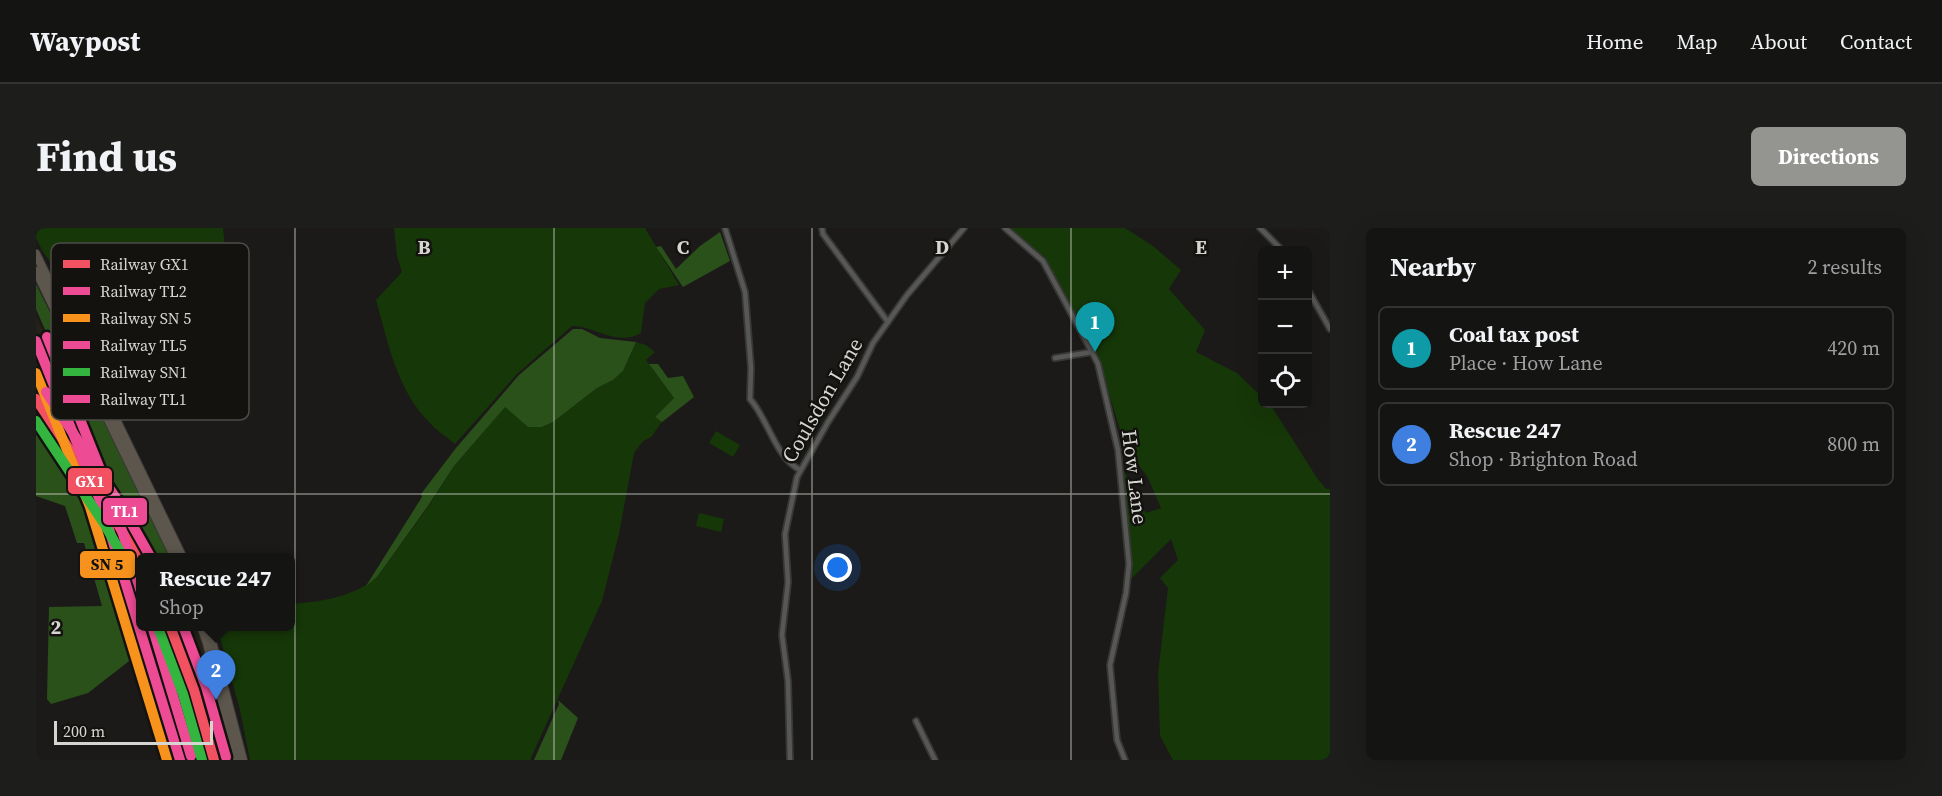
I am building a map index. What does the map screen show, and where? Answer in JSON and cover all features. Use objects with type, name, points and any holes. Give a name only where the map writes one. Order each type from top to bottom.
[{"type":"highway","points":[[36,254],[51,285]]},
{"type":"highway","points":[[36,271],[51,302]]},
{"type":"highway","points":[[108,420],[173,553]]},
{"type":"highway","points":[[116,420],[181,553]]},
{"type":"highway","points":[[202,631],[235,760]]},
{"type":"highway","points":[[209,631],[243,760]]},
{"type":"street","points":[[725,228],[745,292],[752,368],[750,399],[760,411],[767,428],[783,454],[800,470]]},
{"type":"street","points":[[822,228],[823,234],[888,322]]},
{"type":"street","name":"Coulsdon Lane","points":[[790,760],[788,681],[782,635],[788,582],[785,542],[791,501],[800,470],[828,422],[850,391],[870,349],[888,322],[907,295],[964,228]]},
{"type":"street","name":"How Lane","points":[[1005,228],[1043,261],[1092,352],[1098,364],[1118,450],[1129,564],[1126,593],[1110,665],[1117,740],[1125,760]]},
{"type":"street","points":[[1260,228],[1278,246]]},
{"type":"street","points":[[1312,297],[1330,328]]},
{"type":"street","points":[[1055,358],[1092,352]]},
{"type":"street","points":[[916,721],[934,760]]},
{"type":"shaded area","points":[[36,316],[51,348],[51,420],[84,420],[105,464],[157,553],[136,553],[136,631],[200,632],[212,670],[230,760],[166,760],[122,614],[65,484],[36,452]]},
{"type":"green space","points":[[36,228],[223,228],[224,243],[51,243],[51,263],[36,238]]},
{"type":"green space","points":[[394,228],[645,228],[679,285],[659,289],[645,303],[641,333],[632,337],[615,337],[572,326],[517,374],[455,444],[433,426],[409,396],[395,365],[385,332],[376,300],[402,272],[397,256]]},
{"type":"green space","points":[[1008,228],[1125,228],[1153,246],[1181,270],[1169,289],[1205,330],[1196,352],[1237,373],[1258,393],[1258,408],[1273,408],[1317,478],[1326,489],[1330,489],[1330,760],[1173,760],[1160,736],[1158,673],[1168,588],[1160,578],[1178,560],[1171,539],[1126,584],[1130,536],[1122,467],[1146,513],[1161,508],[1148,478],[1124,443],[1100,364],[1091,343],[1044,260]]},
{"type":"green space","points":[[720,232],[730,261],[683,287],[656,247],[661,246],[676,269],[700,246]]},
{"type":"green space","points":[[36,284],[51,314],[51,343],[36,309]]},
{"type":"green space","points":[[573,329],[582,329],[600,338],[636,342],[623,371],[553,422],[542,427],[528,427],[505,407],[454,466],[377,577],[366,586],[422,497],[421,494],[456,448],[519,375]]},
{"type":"green space","points":[[636,342],[646,345],[655,352],[646,360],[674,398],[655,417],[662,422],[651,437],[643,441],[634,453],[619,534],[602,601],[530,760],[250,760],[240,710],[218,631],[295,631],[295,604],[347,594],[377,577],[428,507],[454,466],[505,406],[528,427],[542,427],[553,422],[623,371]]},
{"type":"green space","points":[[649,364],[658,364],[668,378],[683,376],[694,397],[662,422],[655,417],[674,398]]},
{"type":"green space","points":[[82,420],[104,420],[170,553],[152,553],[141,528],[100,467]]},
{"type":"green space","points":[[36,427],[47,447],[55,455],[63,454],[76,473],[167,760],[164,760],[133,658],[88,693],[51,704],[47,699],[49,607],[102,606],[84,543],[77,543],[65,506],[36,496]]},
{"type":"green space","points":[[716,431],[740,445],[733,457],[709,443]]},
{"type":"green space","points":[[699,513],[724,519],[721,532],[696,526]]},
{"type":"green space","points":[[147,631],[163,631],[189,701],[202,760],[188,760]]},
{"type":"green space","points":[[558,700],[578,718],[561,760],[534,760],[559,704]]},
{"type":"rail line","name":"TL5","points":[[47,337],[51,347]]},
{"type":"rail line","name":"TL2","points":[[36,341],[51,378]]},
{"type":"rail line","name":"TL1","points":[[46,392],[51,400]]},
{"type":"rail line","name":"GX1","points":[[36,399],[115,519],[136,556]]},
{"type":"rail line","name":"TL1","points":[[64,420],[125,512],[148,553]]},
{"type":"rail line","name":"TL2","points":[[68,420],[101,503],[136,617]]},
{"type":"rail line","name":"TL5","points":[[80,420],[112,499],[136,576]]},
{"type":"rail line","name":"SN1","points":[[36,421],[105,525],[131,571]]},
{"type":"rail line","name":"TL2","points":[[140,631],[180,760]]},
{"type":"rail line","name":"TL5","points":[[154,631],[191,756]]},
{"type":"rail line","name":"SN1","points":[[159,631],[183,694],[202,760]]},
{"type":"rail line","name":"GX1","points":[[172,631],[194,690],[214,760]]},
{"type":"rail line","name":"TL1","points":[[185,631],[206,687],[226,757]]},
{"type":"transit line","points":[[36,373],[51,410]]},
{"type":"transit line","points":[[55,420],[90,507],[167,760]]},
{"type":"place","name":"Coal tax post","points":[[1095,352]]},
{"type":"place","name":"Rescue 247","points":[[216,700]]}]
